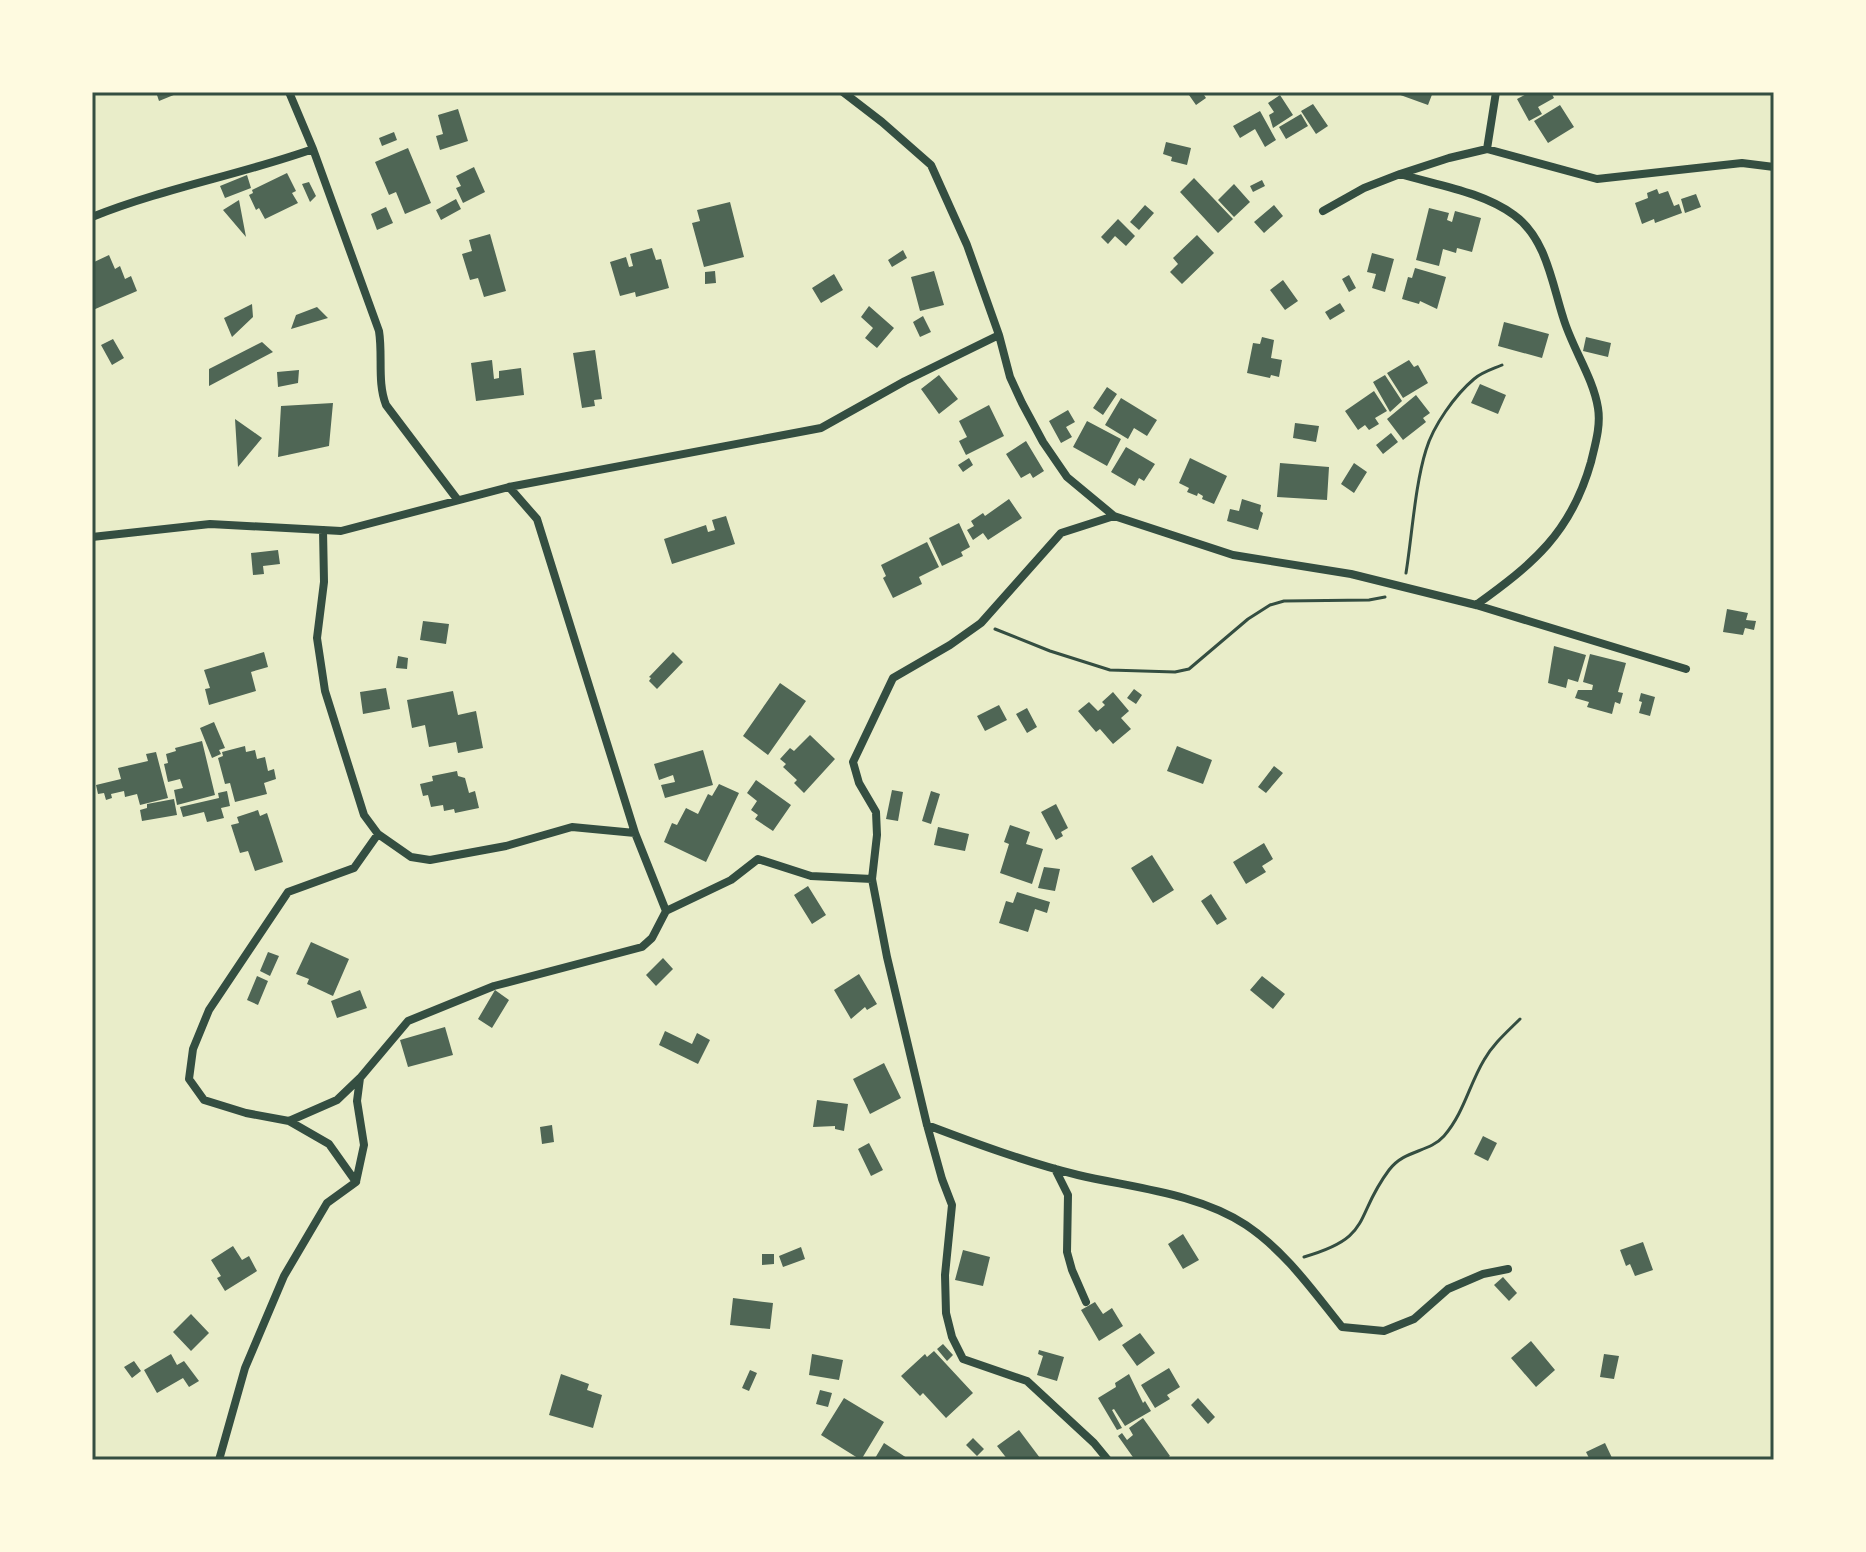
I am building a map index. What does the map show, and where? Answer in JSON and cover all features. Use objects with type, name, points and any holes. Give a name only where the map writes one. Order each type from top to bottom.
[{"type":"street","points":[[289,92],[379,331],[382,353],[380,390],[386,405],[457,499]]},
{"type":"street","points":[[843,92],[931,165],[967,245],[999,335],[1010,377],[1043,442],[1067,477],[1114,516],[1233,555],[1351,574],[1476,605],[1686,669]]},
{"type":"street","points":[[1487,149],[1496,92]]},
{"type":"street","points":[[92,217],[130,202],[313,149]]},
{"type":"street","points":[[1323,211],[1364,188],[1400,174],[1487,149],[1597,179],[1742,163],[1774,167]]},
{"type":"street","points":[[1400,174],[1492,203],[1514,214],[1526,225],[1545,258],[1565,324],[1598,405],[1599,423],[1593,452],[1581,493],[1570,515],[1533,562],[1476,605]]},
{"type":"street","points":[[92,537],[210,524],[341,531],[509,487],[821,428],[905,381],[999,335]]},
{"type":"street","points":[[509,487],[537,519],[635,833],[666,911]]},
{"type":"street","points":[[1108,1460],[1027,1381],[963,1359],[952,1337],[946,1313],[945,1275],[952,1205],[927,1125],[887,957],[872,879],[876,812],[859,783],[853,762],[893,678],[981,623],[1061,533],[1114,516]]},
{"type":"street","points":[[323,530],[324,582],[317,638],[325,691],[364,815],[378,834],[411,857],[430,860],[506,846],[572,827],[635,833]]},
{"type":"street","points":[[356,1182],[329,1144],[289,1121],[246,1113],[204,1100],[189,1079],[193,1049],[209,1010],[288,892],[354,868],[378,834]]},
{"type":"street","points":[[289,1121],[337,1100],[360,1078],[408,1021],[494,986],[642,947],[652,938],[666,911],[731,880],[758,859],[811,876],[872,879]]},
{"type":"street","points":[[219,1460],[245,1368],[284,1276],[327,1203],[356,1182],[364,1145],[357,1101],[360,1078]]},
{"type":"street","points":[[927,1125],[1027,1161],[1184,1198],[1219,1210],[1248,1227],[1289,1262],[1342,1327],[1384,1331],[1414,1319],[1448,1289],[1483,1274],[1508,1269]]},
{"type":"street","points":[[1055,1168],[1068,1195],[1067,1252],[1086,1302]]},
{"type":"path","points":[[981,623],[1050,651],[1110,670],[1175,672],[1189,669],[1255,613],[1270,605],[1284,601],[1380,599],[1404,587],[1421,473],[1429,442],[1471,382],[1502,365]]},
{"type":"path","points":[[1289,1262],[1327,1250],[1353,1235],[1391,1167],[1409,1153],[1434,1145],[1449,1131],[1485,1058],[1520,1019]]},
{"type":"building","points":[[156,92],[181,92],[159,101]]},
{"type":"building","points":[[1202,92],[1206,98],[1196,105],[1189,95]]},
{"type":"building","points":[[1392,92],[1433,92],[1428,105]]},
{"type":"building","points":[[1530,92],[1551,92],[1554,98],[1538,107],[1542,114],[1529,121],[1517,99]]},
{"type":"building","points":[[1280,95],[1293,115],[1273,128],[1269,115],[1274,112],[1268,103]]},
{"type":"building","points":[[1313,104],[1328,126],[1316,134],[1301,111]]},
{"type":"building","points":[[1560,105],[1574,127],[1548,143],[1534,121]]},
{"type":"building","points":[[458,109],[468,141],[440,150],[436,136],[443,134],[438,115]]},
{"type":"building","points":[[1260,111],[1276,140],[1265,147],[1255,129],[1240,138],[1233,126]]},
{"type":"building","points":[[1301,114],[1308,126],[1286,139],[1279,127]]},
{"type":"building","points":[[394,132],[397,140],[382,146],[379,138]]},
{"type":"building","points":[[1166,142],[1191,148],[1187,165],[1171,161],[1172,157],[1163,154]]},
{"type":"building","points":[[408,148],[431,203],[405,214],[396,192],[389,195],[375,162]]},
{"type":"building","points":[[474,167],[485,192],[463,203],[456,188],[461,186],[456,176]]},
{"type":"building","points":[[287,173],[298,203],[265,219],[259,208],[256,210],[249,195],[253,193],[252,190]]},
{"type":"building","points":[[247,175],[251,188],[225,198],[220,186]]},
{"type":"building","points":[[1194,178],[1233,219],[1218,233],[1180,192]]},
{"type":"building","points":[[1262,180],[1265,186],[1253,192],[1250,186]]},
{"type":"building","points":[[309,182],[316,196],[310,202],[302,184]]},
{"type":"building","points":[[1234,184],[1250,202],[1234,217],[1218,200]]},
{"type":"building","points":[[1657,189],[1659,194],[1668,191],[1674,206],[1679,204],[1682,213],[1655,223],[1654,219],[1642,224],[1635,203],[1648,198],[1647,193]]},
{"type":"building","points":[[1696,194],[1701,207],[1685,213],[1681,199]]},
{"type":"building","points":[[456,199],[461,209],[441,220],[436,210]]},
{"type":"building","points":[[239,200],[246,237],[223,210]]},
{"type":"building","points":[[730,202],[744,257],[704,267],[692,223],[700,221],[697,210]]},
{"type":"building","points":[[1145,205],[1154,213],[1139,230],[1130,222]]},
{"type":"building","points":[[1274,205],[1283,216],[1264,233],[1254,222]]},
{"type":"building","points":[[386,207],[393,223],[377,230],[371,214]]},
{"type":"building","points":[[1429,208],[1449,213],[1447,220],[1452,222],[1455,211],[1481,218],[1472,252],[1457,248],[1456,253],[1443,249],[1439,266],[1416,260]]},
{"type":"building","points":[[1118,219],[1135,236],[1126,246],[1115,236],[1108,244],[1101,237]]},
{"type":"building","points":[[490,234],[506,291],[484,297],[478,278],[470,280],[462,254],[472,251],[469,240]]},
{"type":"building","points":[[1197,235],[1214,253],[1182,284],[1170,272],[1178,264],[1173,258]]},
{"type":"building","points":[[652,248],[656,260],[661,259],[669,288],[636,297],[635,292],[620,296],[610,262],[626,257],[629,267],[633,266],[630,254]]},
{"type":"building","points":[[903,250],[907,258],[892,267],[888,260]]},
{"type":"building","points":[[1372,253],[1394,259],[1385,292],[1372,288],[1376,274],[1367,272]]},
{"type":"building","points":[[109,255],[115,269],[120,266],[125,279],[131,276],[137,291],[93,310],[92,263]]},
{"type":"building","points":[[1415,268],[1446,277],[1437,309],[1420,301],[1419,304],[1402,299],[1408,277],[1412,278]]},
{"type":"building","points":[[715,271],[716,283],[705,284],[705,272]]},
{"type":"building","points":[[934,271],[944,305],[920,311],[911,277]]},
{"type":"building","points":[[834,274],[843,290],[821,303],[812,288]]},
{"type":"building","points":[[1349,275],[1356,288],[1349,292],[1342,279]]},
{"type":"building","points":[[1283,280],[1298,301],[1285,310],[1270,290]]},
{"type":"building","points":[[1340,303],[1345,311],[1330,320],[1325,312]]},
{"type":"building","points":[[252,304],[253,317],[232,337],[224,318]]},
{"type":"building","points":[[869,306],[894,328],[877,348],[865,338],[873,328],[861,317]]},
{"type":"building","points":[[317,307],[328,318],[291,329],[296,315]]},
{"type":"building","points":[[923,316],[931,332],[920,337],[913,322]]},
{"type":"building","points":[[1504,322],[1549,334],[1542,358],[1498,346]]},
{"type":"building","points":[[1262,337],[1274,340],[1271,358],[1282,360],[1279,377],[1247,373],[1253,343],[1260,344]]},
{"type":"building","points":[[1586,337],[1611,343],[1608,357],[1583,351]]},
{"type":"building","points":[[113,339],[124,358],[112,365],[101,345]]},
{"type":"building","points":[[262,342],[273,352],[209,386],[209,369]]},
{"type":"building","points":[[595,350],[602,399],[594,400],[595,406],[582,408],[573,353]]},
{"type":"building","points":[[492,360],[494,379],[499,378],[499,371],[521,368],[524,395],[476,401],[471,363]]},
{"type":"building","points":[[1409,360],[1414,367],[1418,365],[1428,383],[1403,398],[1387,373]]},
{"type":"building","points":[[299,370],[298,383],[278,387],[277,372]]},
{"type":"building","points":[[939,375],[958,399],[939,414],[921,389]]},
{"type":"building","points":[[1385,375],[1402,401],[1390,412],[1373,382]]},
{"type":"building","points":[[1480,384],[1506,395],[1498,414],[1471,403]]},
{"type":"building","points":[[1107,387],[1117,394],[1103,415],[1093,408]]},
{"type":"building","points":[[1374,391],[1387,411],[1375,418],[1379,424],[1369,430],[1365,425],[1358,430],[1345,411]]},
{"type":"building","points":[[1416,395],[1430,413],[1423,418],[1426,422],[1403,440],[1387,419]]},
{"type":"building","points":[[1121,398],[1157,420],[1147,436],[1134,428],[1128,439],[1105,425]]},
{"type":"building","points":[[333,403],[329,446],[278,457],[281,406]]},
{"type":"building","points":[[989,405],[1004,436],[966,455],[959,441],[967,437],[959,421]]},
{"type":"building","points":[[1068,410],[1075,422],[1066,427],[1072,437],[1061,443],[1049,421]]},
{"type":"building","points":[[235,419],[262,438],[238,467]]},
{"type":"building","points":[[1087,421],[1121,439],[1107,466],[1073,447]]},
{"type":"building","points":[[1295,423],[1319,426],[1316,442],[1293,438]]},
{"type":"building","points":[[1391,433],[1398,442],[1383,454],[1376,445]]},
{"type":"building","points":[[1026,441],[1044,471],[1033,478],[1030,473],[1021,478],[1006,454]]},
{"type":"building","points":[[1126,447],[1155,464],[1144,481],[1139,478],[1135,486],[1111,472]]},
{"type":"building","points":[[969,458],[973,465],[963,472],[958,465]]},
{"type":"building","points":[[1190,458],[1227,476],[1214,504],[1202,499],[1203,496],[1198,493],[1197,496],[1187,492],[1189,488],[1179,483]]},
{"type":"building","points":[[1280,463],[1329,467],[1327,500],[1277,497]]},
{"type":"building","points":[[1354,463],[1367,472],[1354,493],[1341,484]]},
{"type":"building","points":[[1009,499],[1022,518],[988,540],[983,533],[973,540],[967,530],[974,526],[971,521],[983,513],[985,516]]},
{"type":"building","points":[[1242,499],[1261,505],[1260,511],[1263,513],[1258,530],[1227,521],[1230,509],[1239,511]]},
{"type":"building","points":[[726,516],[735,544],[672,564],[664,539],[706,525],[708,532],[715,530],[712,520]]},
{"type":"building","points":[[959,523],[970,547],[961,552],[963,556],[942,566],[929,538]]},
{"type":"building","points":[[927,542],[939,567],[919,577],[922,584],[893,598],[883,578],[886,576],[881,565]]},
{"type":"building","points":[[278,550],[280,564],[263,566],[264,574],[253,575],[251,553]]},
{"type":"building","points":[[1727,609],[1748,613],[1746,620],[1756,621],[1754,630],[1745,628],[1743,635],[1723,632]]},
{"type":"building","points":[[423,621],[449,624],[446,644],[420,640]]},
{"type":"building","points":[[1554,646],[1586,655],[1578,682],[1568,679],[1566,688],[1548,683]]},
{"type":"building","points":[[264,652],[268,667],[251,672],[256,691],[209,705],[205,689],[210,688],[204,670]]},
{"type":"building","points":[[673,652],[683,662],[657,689],[649,677]]},
{"type":"building","points":[[1590,654],[1626,663],[1618,692],[1623,693],[1620,704],[1615,702],[1612,714],[1587,707],[1589,702],[1575,698],[1578,690],[1592,690],[1593,685],[1583,682]]},
{"type":"building","points":[[398,656],[408,658],[407,669],[396,668]]},
{"type":"building","points":[[780,683],[806,701],[768,755],[743,736]]},
{"type":"building","points":[[386,688],[390,709],[363,714],[360,692]]},
{"type":"building","points":[[1134,689],[1142,695],[1136,704],[1127,698]]},
{"type":"building","points":[[453,691],[458,715],[476,711],[483,748],[458,753],[456,742],[429,747],[425,725],[412,728],[407,700]]},
{"type":"building","points":[[1113,692],[1129,711],[1121,718],[1131,729],[1113,744],[1100,729],[1096,732],[1078,711],[1089,702],[1098,711],[1105,705],[1102,702]]},
{"type":"building","points":[[1641,693],[1655,697],[1650,716],[1639,713]]},
{"type":"building","points":[[999,705],[1007,720],[985,731],[977,716]]},
{"type":"building","points":[[1027,708],[1037,727],[1027,733],[1016,714]]},
{"type":"building","points":[[214,722],[225,748],[212,758],[200,728]]},
{"type":"building","points":[[810,735],[835,759],[804,793],[794,783],[797,780],[783,767],[786,764],[780,759],[790,748],[794,751]]},
{"type":"building","points":[[202,741],[215,795],[177,805],[174,790],[183,788],[180,779],[168,782],[164,764],[168,763],[166,754],[176,751],[175,748]]},
{"type":"building","points":[[245,746],[246,752],[255,750],[257,759],[265,757],[268,771],[274,769],[276,779],[264,783],[267,794],[235,802],[230,783],[225,784],[218,758],[223,756],[222,752]]},
{"type":"building","points":[[1177,746],[1212,760],[1203,784],[1167,771]]},
{"type":"building","points":[[703,750],[713,785],[665,798],[661,785],[675,782],[673,775],[659,780],[654,764]]},
{"type":"building","points":[[156,752],[168,798],[140,805],[137,794],[125,797],[124,791],[111,794],[112,798],[106,800],[104,793],[98,794],[96,785],[121,779],[118,768],[148,761],[146,754]]},
{"type":"building","points":[[1274,766],[1283,773],[1266,793],[1258,787]]},
{"type":"building","points":[[457,771],[458,776],[465,778],[469,793],[475,791],[479,808],[455,813],[454,809],[444,811],[443,805],[431,807],[428,795],[423,796],[420,784],[433,781],[432,776]]},
{"type":"building","points":[[756,780],[791,805],[773,831],[755,819],[758,815],[751,810],[757,801],[747,793]]},
{"type":"building","points":[[719,784],[739,793],[706,862],[664,842],[672,823],[677,825],[686,808],[698,814],[708,794],[712,796]]},
{"type":"building","points":[[892,790],[903,792],[898,821],[886,819]]},
{"type":"building","points":[[227,791],[230,806],[221,808],[224,818],[207,822],[204,812],[183,817],[180,807],[219,798],[218,793]]},
{"type":"building","points":[[931,791],[940,794],[931,824],[922,821]]},
{"type":"building","points":[[174,799],[177,815],[142,821],[140,810],[147,808],[147,804]]},
{"type":"building","points":[[1056,804],[1068,828],[1056,840],[1041,812]]},
{"type":"building","points":[[258,810],[260,816],[267,813],[283,862],[255,871],[248,851],[240,853],[231,825],[239,823],[237,817]]},
{"type":"building","points":[[1010,825],[1030,832],[1026,844],[1043,849],[1032,884],[1000,873],[1009,844],[1004,842]]},
{"type":"building","points":[[938,827],[969,834],[965,851],[934,845]]},
{"type":"building","points":[[1264,843],[1273,859],[1262,866],[1266,872],[1246,884],[1233,862]]},
{"type":"building","points":[[1152,855],[1174,890],[1153,903],[1131,868]]},
{"type":"building","points":[[1044,867],[1060,869],[1055,891],[1038,888]]},
{"type":"building","points":[[808,886],[826,915],[812,924],[794,895]]},
{"type":"building","points":[[1017,892],[1050,902],[1047,913],[1035,909],[1028,932],[999,923],[1006,901],[1013,903]]},
{"type":"building","points":[[1211,894],[1227,919],[1217,925],[1201,901]]},
{"type":"building","points":[[311,942],[349,959],[333,996],[307,984],[309,979],[296,974]]},
{"type":"building","points":[[268,952],[279,956],[270,976],[260,971]]},
{"type":"building","points":[[663,958],[673,969],[656,986],[646,975]]},
{"type":"building","points":[[859,974],[877,1004],[867,1010],[865,1007],[851,1019],[834,990]]},
{"type":"building","points":[[257,976],[268,981],[258,1005],[247,1000]]},
{"type":"building","points":[[1262,976],[1285,994],[1273,1009],[1250,990]]},
{"type":"building","points":[[360,990],[367,1008],[337,1018],[331,1001]]},
{"type":"building","points":[[495,990],[509,1000],[492,1028],[478,1019]]},
{"type":"building","points":[[445,1027],[453,1055],[408,1067],[400,1040]]},
{"type":"building","points":[[665,1031],[692,1044],[697,1033],[710,1040],[698,1064],[659,1045]]},
{"type":"building","points":[[884,1063],[901,1098],[870,1114],[853,1079]]},
{"type":"building","points":[[817,1100],[848,1104],[844,1131],[835,1129],[835,1126],[813,1127]]},
{"type":"building","points":[[552,1125],[554,1142],[542,1144],[540,1127]]},
{"type":"building","points":[[1483,1136],[1497,1143],[1488,1161],[1474,1154]]},
{"type":"building","points":[[869,1143],[883,1170],[871,1176],[858,1149]]},
{"type":"building","points":[[1183,1234],[1199,1260],[1183,1269],[1168,1244]]},
{"type":"building","points":[[1643,1242],[1653,1270],[1635,1276],[1630,1264],[1626,1266],[1620,1250]]},
{"type":"building","points":[[233,1246],[242,1260],[249,1256],[257,1271],[225,1291],[217,1278],[221,1276],[211,1260]]},
{"type":"building","points":[[801,1247],[805,1259],[783,1267],[779,1256]]},
{"type":"building","points":[[963,1250],[990,1257],[983,1286],[955,1280]]},
{"type":"building","points":[[762,1254],[774,1254],[774,1264],[762,1265]]},
{"type":"building","points":[[1503,1277],[1517,1293],[1509,1301],[1494,1285]]},
{"type":"building","points":[[733,1298],[773,1303],[770,1329],[730,1325]]},
{"type":"building","points":[[1095,1302],[1103,1314],[1112,1308],[1123,1326],[1099,1341],[1081,1310]]},
{"type":"building","points":[[191,1314],[209,1333],[191,1351],[173,1332]]},
{"type":"building","points":[[1140,1333],[1155,1353],[1137,1366],[1122,1345]]},
{"type":"building","points":[[1531,1341],[1555,1370],[1536,1387],[1511,1358]]},
{"type":"building","points":[[943,1344],[953,1355],[947,1361],[937,1349]]},
{"type":"building","points":[[1039,1350],[1064,1357],[1057,1381],[1037,1375],[1043,1356],[1038,1354]]},
{"type":"building","points":[[934,1351],[973,1393],[946,1418],[923,1393],[920,1396],[901,1376],[925,1354],[927,1357]]},
{"type":"building","points":[[171,1354],[177,1365],[184,1361],[199,1381],[189,1387],[183,1378],[157,1393],[144,1370]]},
{"type":"building","points":[[812,1354],[843,1360],[839,1380],[809,1375]]},
{"type":"building","points":[[1604,1354],[1619,1356],[1614,1379],[1600,1377]]},
{"type":"building","points":[[134,1361],[141,1371],[132,1378],[124,1367]]},
{"type":"building","points":[[1169,1368],[1180,1387],[1167,1395],[1170,1399],[1155,1408],[1141,1385]]},
{"type":"building","points":[[750,1370],[757,1373],[749,1391],[742,1388]]},
{"type":"building","points":[[561,1374],[589,1384],[587,1390],[602,1395],[593,1428],[549,1415]]},
{"type":"building","points":[[1129,1374],[1143,1403],[1145,1401],[1151,1411],[1125,1426],[1112,1410],[1122,1428],[1117,1430],[1098,1398]]},
{"type":"building","points":[[820,1390],[832,1393],[828,1407],[816,1404]]},
{"type":"building","points":[[844,1398],[884,1422],[861,1460],[821,1435]]},
{"type":"building","points":[[1198,1398],[1215,1417],[1208,1424],[1191,1405]]},
{"type":"building","points":[[1143,1418],[1170,1456],[1165,1460],[1135,1460],[1118,1436],[1122,1433],[1127,1440],[1133,1435],[1129,1428]]},
{"type":"building","points":[[1019,1430],[1040,1458],[1008,1460],[997,1446]]},
{"type":"building","points":[[973,1438],[984,1449],[977,1456],[966,1445]]},
{"type":"building","points":[[884,1443],[910,1460],[874,1460]]},
{"type":"building","points":[[1605,1443],[1613,1460],[1590,1460],[1586,1452]]}]
